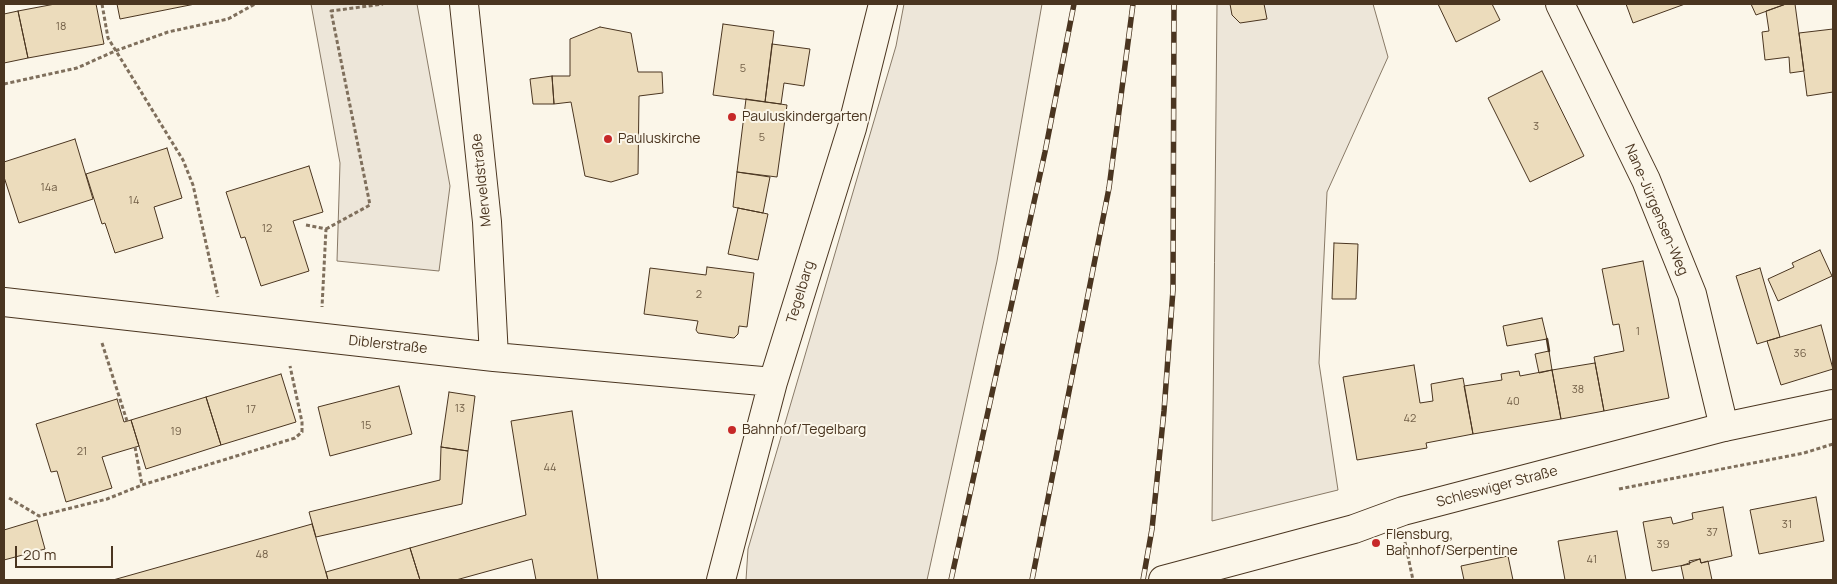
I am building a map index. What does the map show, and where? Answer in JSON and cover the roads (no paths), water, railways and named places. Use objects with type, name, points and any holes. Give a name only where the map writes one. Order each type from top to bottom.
[{"type":"street","name":"Merveldstraße","points":[[464,4],[487,222],[494,357]]},
{"type":"street","name":"Tegelbarg","points":[[721,580],[773,382],[852,128],[883,4]]},
{"type":"street","name":"Nane-Jürgensen-Weg","points":[[1560,4],[1646,180],[1692,294],[1724,427]]},
{"type":"street","name":"Diblerstraße","points":[[4,302],[494,357],[773,382]]},
{"type":"street","name":"Schleswiger Straße","points":[[1163,580],[1354,529],[1403,512],[1724,427],[1833,404]]},
{"type":"railway","points":[[951,580],[1045,152],[1074,4]]},
{"type":"railway","points":[[1032,580],[1109,188],[1133,4]]},
{"type":"railway","points":[[1143,580],[1152,529],[1164,411],[1173,290],[1174,4]]},
{"type":"place","name":"Pauluskindergarten","points":[[732,117]]},
{"type":"place","name":"Pauluskirche","points":[[608,139]]},
{"type":"place","name":"Bahnhof/Tegelbarg","points":[[732,430]]},
{"type":"place","name":"Flensburg, Bahnhof/Serpentine","points":[[1376,543]]}]
